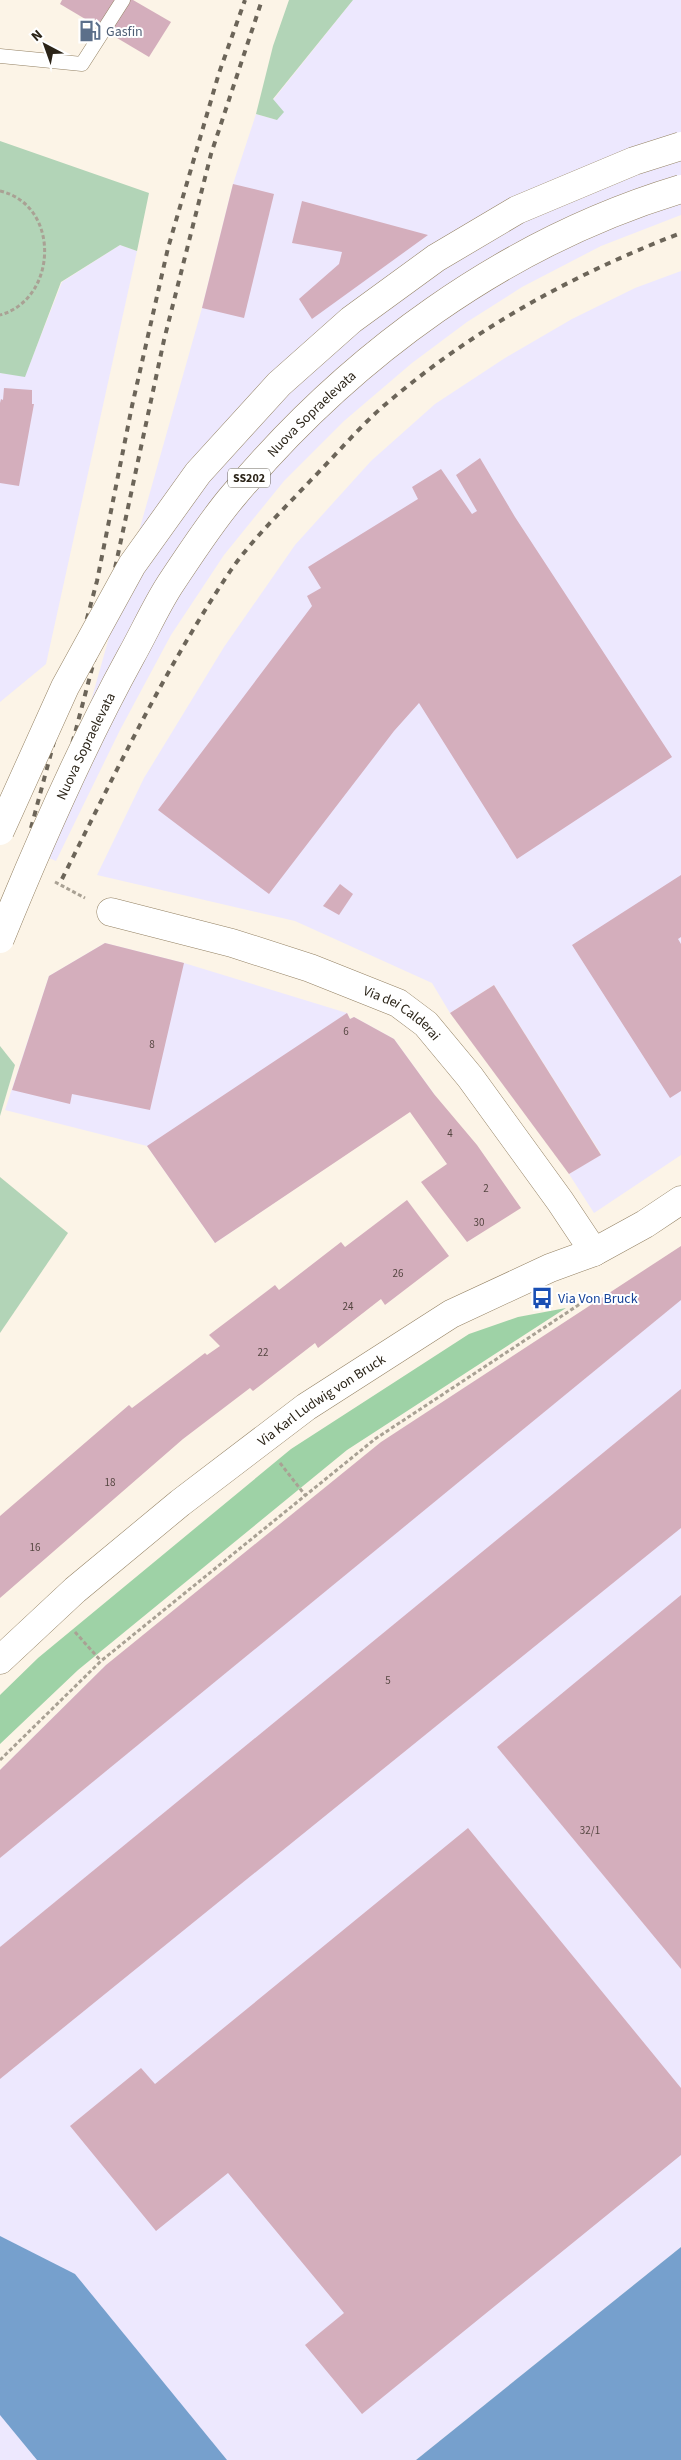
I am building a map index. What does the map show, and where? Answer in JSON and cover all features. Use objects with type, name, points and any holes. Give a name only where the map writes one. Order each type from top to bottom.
[{"type":"main road","name":"SS202","points":[[0,831],[65,687],[132,565],[198,473],[278,384],[351,320],[436,258],[517,210],[634,161],[681,146]]},
{"type":"main road","name":"Nuova Sopraelevata","points":[[0,939],[38,846],[104,706],[168,588],[232,497],[308,414],[378,351],[462,292],[539,245],[652,197],[681,189]]},
{"type":"main road","name":"Via dei Calderai","points":[[111,912],[232,943],[310,968],[398,1002],[426,1024],[470,1077],[560,1201],[594,1252]]},
{"type":"main road","name":"Via Karl Ludwig von Bruck","points":[[0,1660],[75,1590],[180,1503],[306,1407],[451,1314],[550,1268],[594,1252],[645,1224],[681,1200]]},
{"type":"lane","points":[[0,56],[82,64],[123,0]]},
{"type":"path","points":[[0,191],[23,203],[37,220],[45,240],[46,262],[39,282],[26,300],[9,313],[0,315]]},
{"type":"path","points":[[0,1760],[101,1661],[375,1439],[583,1302]]},
{"type":"path","points":[[279,1462],[305,1495]]},
{"type":"path","points":[[68,1624],[101,1661]]},
{"type":"shaded area","points":[[353,0],[681,0],[681,215],[601,246],[522,287],[467,322],[412,363],[344,421],[284,481],[224,555],[171,635],[120,730],[56,861],[47,857],[202,308],[233,184],[256,114],[277,120],[273,100]]},
{"type":"shaded area","points":[[120,245],[137,251],[46,664],[0,702],[0,373],[25,376],[62,282]]},
{"type":"shaded area","points":[[681,271],[681,1155],[594,1213],[569,1174],[601,1154],[494,985],[450,1013],[432,983],[295,921],[97,875],[144,778],[224,647],[295,545],[371,461],[435,404],[505,358],[572,319],[635,288]]},
{"type":"shaded area","points":[[105,943],[184,963],[347,1013],[350,1019],[354,1017],[394,1039],[434,1094],[215,1243],[147,1146],[5,1110],[49,976]]},
{"type":"shaded area","points":[[681,1247],[681,2247],[416,2460],[0,2460],[0,1770],[106,1665]]},
{"type":"green space","points":[[289,0],[353,0],[273,99],[284,112],[277,120],[256,114],[273,46]]},
{"type":"green space","points":[[0,141],[149,193],[137,251],[120,245],[61,282],[25,377],[0,373]]},
{"type":"green space","points":[[0,1046],[15,1065],[0,1116]]},
{"type":"green space","points":[[0,1177],[68,1233],[0,1333]]},
{"type":"green space","points":[[566,1308],[347,1450],[78,1670],[0,1744],[0,1695],[38,1658],[291,1449],[469,1334],[518,1317]]},
{"type":"water","points":[[0,2236],[75,2274],[227,2460],[37,2460],[0,2415]]},
{"type":"water","points":[[681,2247],[681,2460],[416,2460]]},
{"type":"building","points":[[62,0],[133,0],[171,22],[149,57],[60,4]]},
{"type":"building","points":[[233,184],[274,194],[244,318],[202,308]]},
{"type":"building","points":[[302,201],[428,235],[312,319],[299,299],[339,264],[342,252],[292,243]]},
{"type":"building","points":[[4,388],[32,390],[32,404],[34,404],[19,486],[0,483],[0,403],[1,399],[3,400]]},
{"type":"building","points":[[480,458],[515,517],[672,757],[517,859],[419,703],[394,731],[269,894],[158,810],[312,606],[307,596],[321,588],[308,567],[418,499],[412,487],[441,469],[472,514],[477,511],[456,475]]},
{"type":"building","points":[[681,875],[681,937],[678,939],[681,944],[681,1091],[670,1098],[572,945]]},
{"type":"building","points":[[340,884],[353,894],[339,915],[323,906]]},
{"type":"building","points":[[105,943],[184,963],[150,1110],[72,1094],[70,1104],[12,1090],[49,976]]},
{"type":"building","points":[[494,985],[601,1155],[569,1174],[450,1013]]},
{"type":"building","points":[[347,1013],[350,1019],[354,1017],[394,1039],[434,1094],[477,1145],[521,1208],[467,1242],[421,1182],[447,1164],[410,1112],[215,1243],[147,1146]]},
{"type":"building","points":[[407,1200],[449,1256],[385,1305],[381,1299],[318,1348],[315,1343],[253,1391],[250,1388],[183,1439],[0,1598],[0,1516],[129,1405],[132,1408],[205,1353],[207,1355],[220,1346],[209,1335],[275,1285],[279,1290],[341,1242],[345,1247]]},
{"type":"building","points":[[681,1246],[681,1300],[0,1858],[0,1770],[106,1665],[381,1442]]},
{"type":"building","points":[[681,1389],[681,1528],[0,2079],[0,1947]]},
{"type":"building","points":[[681,1595],[681,1969],[497,1747]]},
{"type":"building","points":[[468,1828],[681,2088],[681,2155],[362,2414],[305,2345],[344,2313],[228,2173],[156,2231],[70,2126],[141,2068],[155,2084]]},
{"type":"railway","points":[[31,828],[97,581],[132,406],[168,248],[219,73],[245,0]]},
{"type":"railway","points":[[45,847],[100,638],[164,340],[211,154],[262,0]]},
{"type":"railway","points":[[62,879],[162,683],[231,570],[259,535],[371,417],[426,372],[494,325],[566,284],[681,233]]},
{"type":"place","name":"Gasfin","points":[[90,31]]},
{"type":"place","name":"Via Von Bruck","points":[[542,1298]]}]
